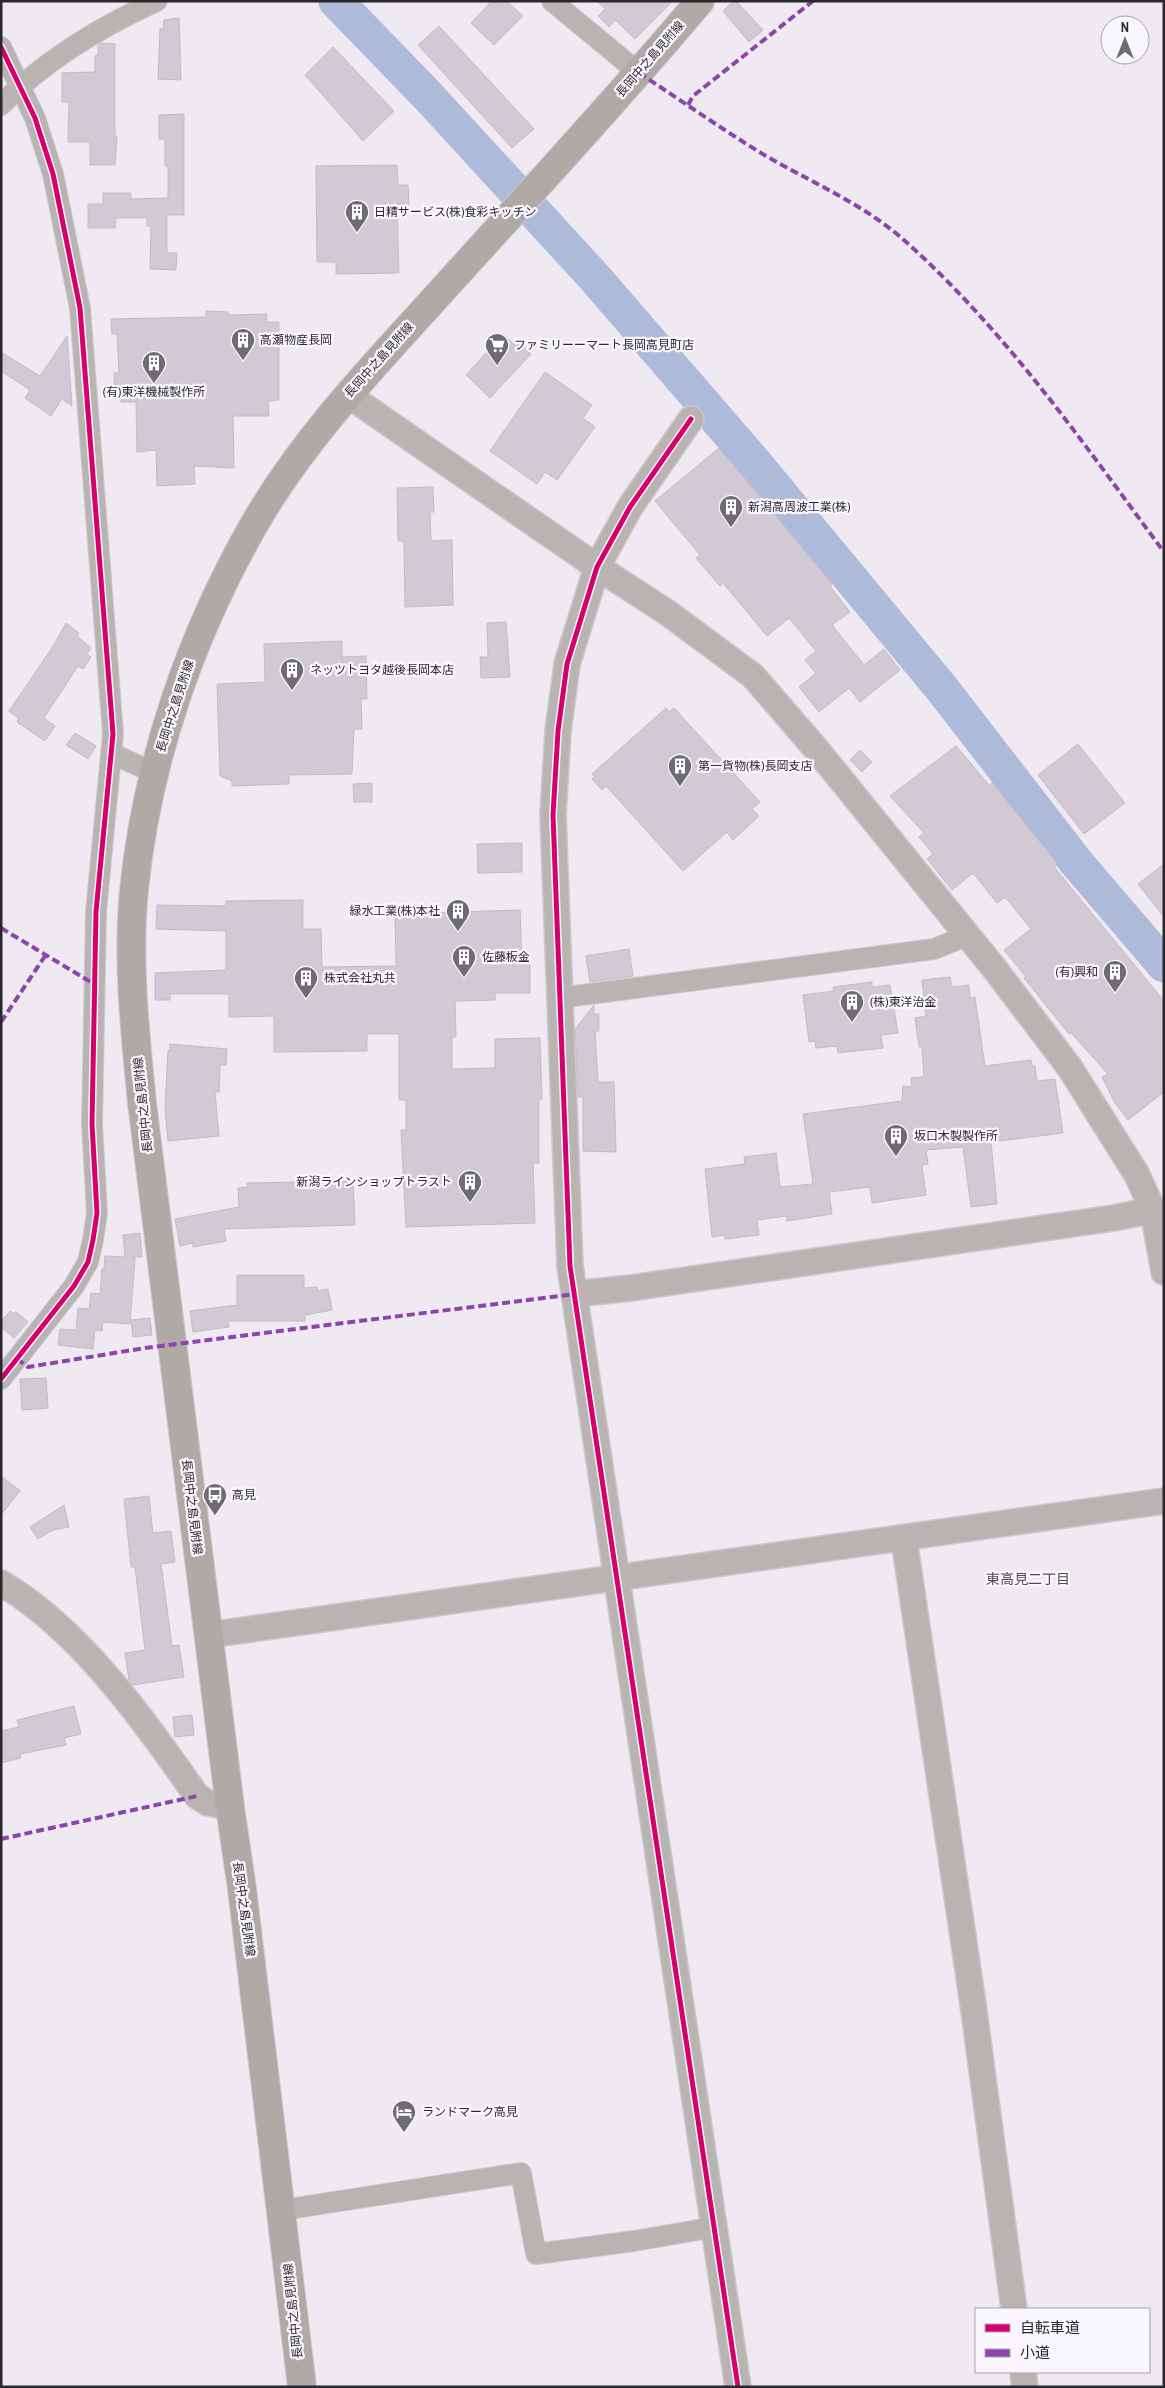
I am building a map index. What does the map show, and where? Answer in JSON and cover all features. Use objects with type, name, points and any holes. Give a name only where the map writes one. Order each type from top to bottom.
[{"type":"main road","name":"長岡中之島見附線","points":[[298,2386],[282,2210],[142,1103],[133,1004],[131,942],[134,890],[144,816],[169,721],[204,620],[255,522],[298,458],[348,395],[639,73],[700,1]]},
{"type":"street","points":[[1,106],[20,86],[48,63],[93,34],[157,1]]},
{"type":"street","points":[[552,1],[639,73]]},
{"type":"street","points":[[1,47],[35,118],[53,174],[80,308],[113,734],[96,921],[92,1124],[97,1213],[93,1240],[88,1262],[74,1286],[1,1378]]},
{"type":"street","points":[[348,395],[597,567],[668,613],[753,676],[817,750],[966,936],[994,968],[1070,1068],[1137,1175],[1154,1210],[1164,1272]]},
{"type":"street","points":[[691,419],[630,507],[597,567],[567,664],[558,731],[554,815],[558,998],[570,1266],[738,2387]]},
{"type":"street","points":[[111,753],[154,773]]},
{"type":"street","points":[[558,998],[934,949],[966,936]]},
{"type":"street","points":[[575,1294],[632,1288],[1114,1218],[1154,1210]]},
{"type":"street","points":[[208,1635],[904,1539],[1164,1501]]},
{"type":"street","points":[[904,1539],[971,1994],[1014,2308]]},
{"type":"street","points":[[1,1583],[41,1612],[70,1637],[152,1732],[197,1796],[208,1803],[230,1807]]},
{"type":"street","points":[[282,2210],[521,2172],[536,2254],[634,2241],[715,2227]]},
{"type":"street","points":[[1023,2373],[1025,2387]]},
{"type":"building","points":[[492,1],[507,1],[523,16],[494,45],[471,23]]},
{"type":"building","points":[[597,1],[673,1],[635,39],[615,20],[609,27],[598,16],[605,9]]},
{"type":"building","points":[[733,1],[736,1],[763,30],[749,42],[723,11]]},
{"type":"building","points":[[179,18],[181,80],[158,79],[160,29],[163,29],[164,20]]},
{"type":"building","points":[[439,26],[534,129],[512,148],[418,45]]},
{"type":"building","points":[[101,43],[115,44],[115,136],[117,136],[115,165],[90,165],[90,142],[68,142],[69,102],[62,102],[62,73],[95,72],[95,56],[98,55],[98,45]]},
{"type":"building","points":[[333,47],[394,111],[363,141],[305,75]]},
{"type":"building","points":[[184,114],[184,215],[167,215],[167,253],[177,253],[176,270],[150,269],[151,226],[147,226],[147,218],[116,218],[115,228],[88,228],[88,204],[103,204],[103,193],[131,193],[131,199],[168,198],[168,166],[165,166],[165,139],[159,139],[159,115]]},
{"type":"building","name":"日精サービス(株)食彩キッチン","points":[[397,165],[398,185],[408,185],[409,205],[397,204],[399,273],[336,274],[336,262],[317,262],[316,166]]},
{"type":"building","points":[[206,311],[228,312],[228,315],[267,314],[266,322],[279,322],[279,400],[268,401],[269,416],[233,416],[234,468],[194,466],[195,484],[157,486],[156,450],[137,452],[136,402],[121,402],[121,395],[115,395],[114,373],[119,373],[117,334],[112,334],[111,319],[206,317]]},
{"type":"building","name":"ファミリーーマート長岡高見町店","points":[[503,334],[516,346],[519,343],[531,354],[490,398],[466,375]]},
{"type":"building","points":[[67,336],[72,406],[62,399],[51,416],[25,398],[30,390],[1,371],[1,352],[40,376]]},
{"type":"building","points":[[545,372],[592,405],[583,418],[595,427],[557,480],[545,472],[537,484],[490,451]]},
{"type":"building","name":"新潟高周波工業(株)","points":[[719,448],[832,584],[830,586],[850,612],[832,625],[864,665],[884,649],[900,670],[860,702],[849,688],[819,712],[799,687],[816,673],[805,660],[816,651],[789,618],[767,636],[723,583],[720,586],[696,558],[700,555],[655,501]]},
{"type":"building","points":[[433,487],[434,512],[430,512],[431,541],[452,540],[453,605],[405,607],[404,541],[398,541],[397,488]]},
{"type":"building","points":[[506,622],[510,677],[481,678],[480,657],[488,657],[487,623]]},
{"type":"building","points":[[66,623],[79,633],[77,636],[91,648],[87,654],[91,657],[83,669],[78,666],[44,718],[55,726],[45,741],[17,722],[19,719],[9,711],[52,648]]},
{"type":"building","name":"ネッツトヨタ越後長岡本店","points":[[342,641],[342,657],[366,656],[367,699],[361,699],[362,729],[354,729],[352,774],[289,775],[289,784],[232,786],[232,781],[220,776],[217,684],[265,682],[264,644]]},
{"type":"building","name":"第一貨物(株)長岡支店","points":[[666,708],[669,712],[674,708],[760,802],[752,809],[759,816],[733,840],[727,832],[683,871],[606,786],[602,790],[592,779],[595,777],[592,774]]},
{"type":"building","points":[[75,733],[96,746],[88,759],[66,745]]},
{"type":"building","points":[[1078,744],[1125,803],[1084,834],[1038,775]]},
{"type":"building","points":[[956,746],[989,785],[992,783],[1058,864],[1054,867],[1164,1001],[1164,1092],[1128,1120],[1115,1103],[1102,1077],[1108,1074],[1071,1033],[1069,1034],[1004,950],[1031,929],[1005,897],[997,903],[973,873],[952,890],[927,859],[933,854],[919,837],[924,833],[890,796]]},
{"type":"building","points":[[860,750],[872,762],[862,772],[850,760]]},
{"type":"building","points":[[372,783],[372,802],[354,802],[353,784]]},
{"type":"building","points":[[522,843],[522,872],[478,873],[477,844]]},
{"type":"building","points":[[1164,864],[1164,917],[1138,884]]},
{"type":"building","points":[[303,900],[303,929],[321,929],[322,967],[396,966],[395,914],[520,910],[522,962],[530,962],[530,993],[495,993],[495,1000],[455,1001],[456,1037],[452,1037],[452,1069],[495,1068],[495,1039],[540,1038],[542,1099],[539,1099],[539,1163],[533,1163],[535,1223],[406,1227],[401,1130],[406,1130],[406,1100],[399,1100],[399,1034],[367,1034],[367,1051],[274,1052],[274,1016],[229,1017],[229,994],[170,994],[170,1000],[155,1000],[155,973],[226,970],[226,931],[156,929],[157,905],[226,906],[226,901]]},
{"type":"building","points":[[629,949],[633,976],[590,982],[586,956]]},
{"type":"building","points":[[950,977],[952,987],[969,985],[970,998],[975,997],[985,1066],[1031,1060],[1032,1066],[1035,1066],[1037,1081],[1055,1079],[1063,1133],[991,1142],[997,1204],[971,1207],[963,1147],[926,1150],[928,1164],[922,1165],[926,1195],[872,1203],[870,1187],[829,1192],[832,1214],[787,1221],[787,1216],[757,1220],[759,1235],[725,1239],[725,1235],[712,1237],[705,1169],[745,1164],[744,1157],[776,1153],[780,1187],[813,1184],[803,1114],[902,1101],[903,1086],[912,1087],[911,1078],[924,1077],[922,1047],[919,1047],[915,1018],[926,1016],[922,980]]},
{"type":"building","name":"(株)東洋治金","points":[[872,982],[872,987],[890,985],[898,1033],[881,1035],[883,1048],[838,1053],[837,1046],[816,1048],[815,1041],[809,1042],[803,995],[834,991],[833,987]]},
{"type":"building","points":[[594,1005],[594,1014],[599,1014],[599,1031],[595,1031],[598,1082],[614,1082],[616,1152],[583,1151],[583,1097],[578,1097],[575,1029]]},
{"type":"building","points":[[170,1044],[227,1049],[226,1065],[220,1065],[219,1092],[215,1092],[219,1136],[168,1141],[165,1110],[168,1050],[170,1051]]},
{"type":"building","points":[[353,1181],[355,1225],[224,1229],[226,1241],[193,1247],[193,1243],[180,1246],[175,1219],[239,1207],[238,1188],[248,1187],[247,1183]]},
{"type":"building","points":[[140,1233],[142,1257],[132,1257],[135,1258],[130,1324],[103,1322],[102,1331],[95,1330],[93,1349],[58,1345],[60,1329],[76,1330],[78,1308],[89,1309],[91,1293],[100,1294],[105,1256],[125,1257],[123,1235]]},
{"type":"building","points":[[237,1275],[304,1275],[304,1288],[317,1287],[318,1291],[328,1289],[332,1310],[305,1315],[305,1321],[228,1321],[229,1327],[193,1332],[190,1311],[237,1305]]},
{"type":"building","points":[[10,1311],[15,1314],[16,1312],[28,1322],[14,1338],[1,1327],[1,1321]]},
{"type":"building","points":[[150,1318],[152,1335],[133,1337],[131,1320]]},
{"type":"building","points":[[46,1378],[48,1408],[22,1410],[20,1379]]},
{"type":"building","points":[[1,1476],[20,1491],[1,1515]]},
{"type":"building","points":[[149,1496],[153,1533],[171,1531],[175,1562],[161,1564],[172,1646],[179,1645],[184,1677],[133,1685],[129,1680],[125,1653],[145,1650],[135,1567],[131,1567],[124,1499]]},
{"type":"building","points":[[64,1505],[69,1527],[53,1530],[38,1539],[30,1527]]},
{"type":"building","points":[[74,1706],[81,1734],[64,1738],[66,1745],[20,1754],[21,1758],[1,1763],[1,1731],[19,1727],[17,1720]]},
{"type":"building","points":[[192,1715],[194,1735],[175,1737],[173,1717]]},
{"type":"waterway","points":[[336,1],[427,95],[595,278],[754,462],[943,690],[1076,862],[1164,965]]},
{"type":"marked path","points":[[688,105],[693,96],[813,1]]},
{"type":"marked path","points":[[639,73],[766,156],[856,205],[905,241],[977,312],[1010,350],[1073,429],[1164,552]]},
{"type":"marked path","points":[[1,928],[94,984]]},
{"type":"marked path","points":[[1,1022],[45,956]]},
{"type":"marked path","points":[[17,1359],[28,1367],[145,1348],[575,1294]]},
{"type":"marked path","points":[[1,1839],[197,1796]]},
{"type":"cycle path","points":[[1,47],[35,118],[53,174],[80,308],[113,734],[96,912],[92,1124],[97,1213],[93,1240],[88,1262],[74,1286],[1,1379]]},
{"type":"cycle path","points":[[691,419],[630,507],[597,567],[567,664],[558,731],[553,815],[570,1266],[738,2387]]},
{"type":"place","name":"日精サービス(株)食彩キッチン","points":[[357,233]]},
{"type":"place","name":"高瀬物産長岡","points":[[243,361]]},
{"type":"place","name":"ファミリーーマート長岡高見町店","points":[[497,366]]},
{"type":"place","name":"(有)東洋機械製作所","points":[[154,384]]},
{"type":"place","name":"新潟高周波工業(株)","points":[[731,528]]},
{"type":"place","name":"ネッツトヨタ越後長岡本店","points":[[292,691]]},
{"type":"place","name":"第一貨物(株)長岡支店","points":[[680,787]]},
{"type":"place","name":"緑水工業(株)本社","points":[[458,932]]},
{"type":"place","name":"佐藤板金","points":[[464,978]]},
{"type":"place","name":"(有)興和","points":[[1115,993]]},
{"type":"place","name":"株式会社丸共","points":[[306,999]]},
{"type":"place","name":"(株)東洋治金","points":[[852,1023]]},
{"type":"place","name":"坂口木製製作所","points":[[896,1157]]},
{"type":"place","name":"新潟ラインショップトラスト","points":[[470,1203]]},
{"type":"place","name":"高見","points":[[215,1516]]},
{"type":"place","name":"ランドマーク高見","points":[[404,2133]]},
{"type":"district","name":"東高見二丁目","points":[[1028,1579]]}]
